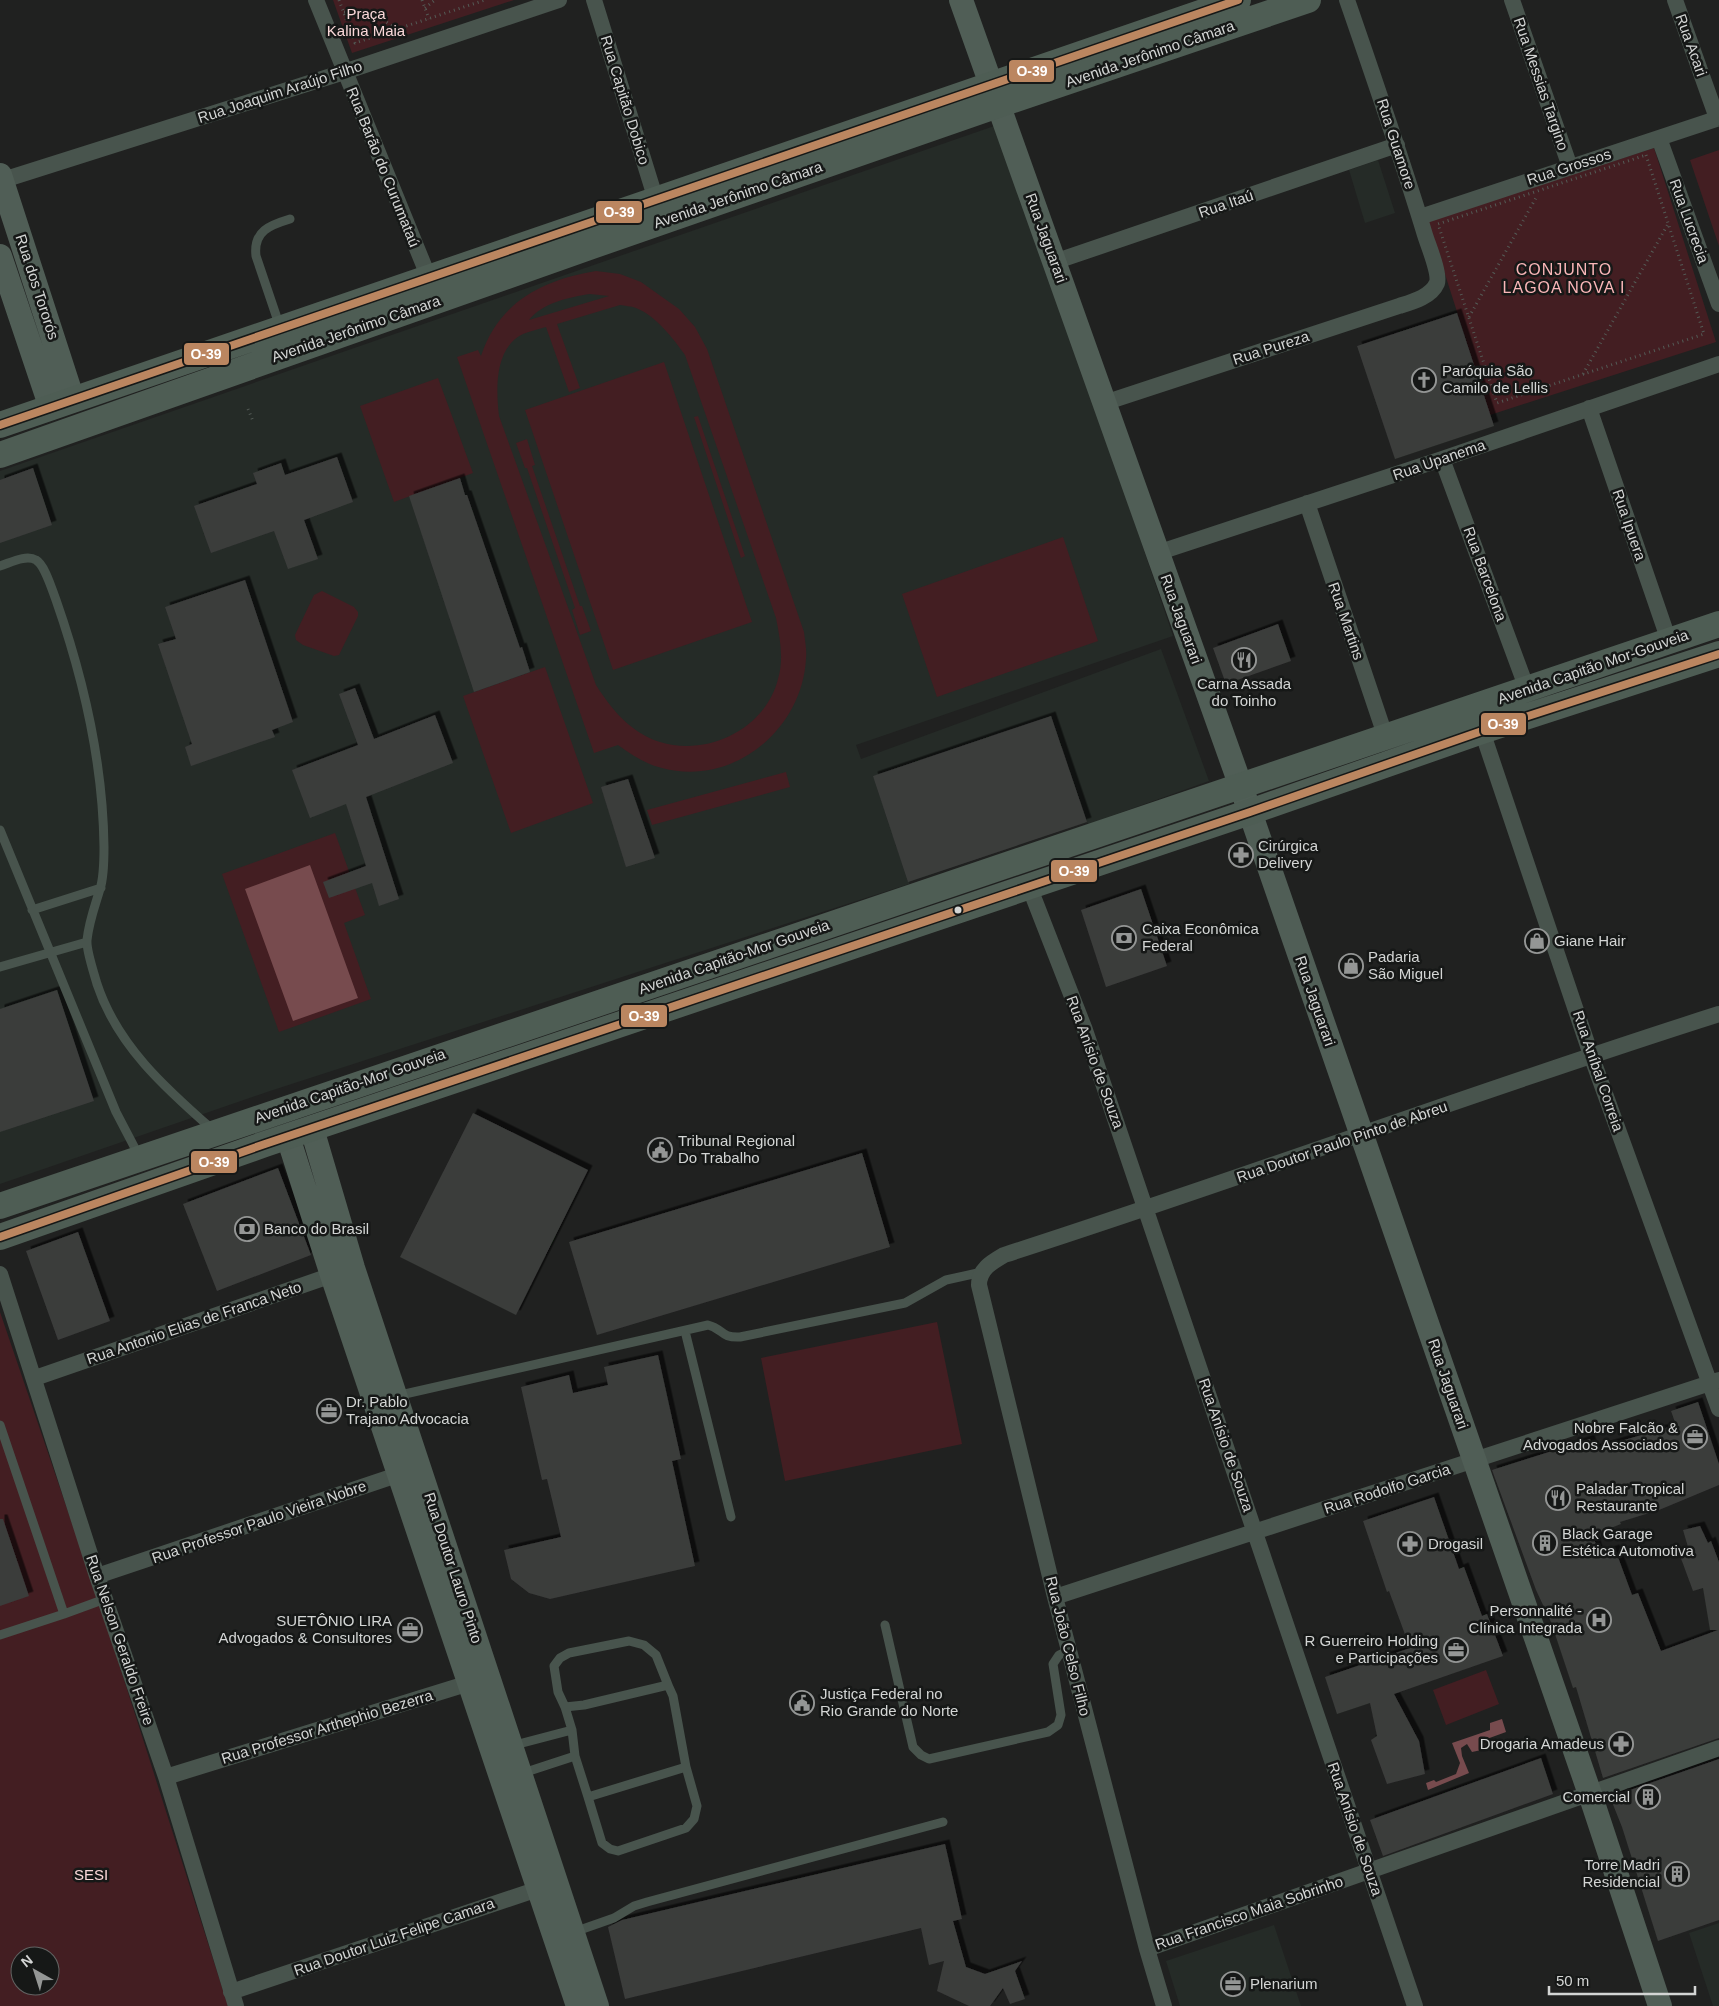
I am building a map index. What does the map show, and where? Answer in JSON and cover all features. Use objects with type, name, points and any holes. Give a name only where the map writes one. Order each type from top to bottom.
[{"type":"main road","name":"Rua Jaguarari","points":[[961,0],[1250,812],[1590,1794],[1660,2006]]},
{"type":"main road","name":"Avenida Jerônimo Câmara","points":[[0,425],[656,200],[1308,0]]},
{"type":"main road","name":"Avenida Jerônimo Câmara","points":[[0,455],[353,330],[995,95],[1234,1]]},
{"type":"main road","name":"Rua dos Tororós","points":[[1,178],[62,404]]},
{"type":"main road","name":"Rua dos Tororós","points":[[0,256],[62,404]]},
{"type":"main road","name":"Avenida Capitão Mor-Gouveia","points":[[1240,788],[1719,624]]},
{"type":"main road","name":"Avenida Capitão Mor-Gouveia","points":[[1250,812],[1482,731],[1719,654]]},
{"type":"main road","name":"Avenida Capitão-Mor Gouveia","points":[[0,1206],[214,1131],[1240,788]]},
{"type":"main road","name":"Avenida Capitão-Mor Gouveia","points":[[0,1236],[443,1084],[1250,812]]},
{"type":"main road","points":[[644,1016],[674,977]]},
{"type":"main road","points":[[394,1071],[443,1084]]},
{"type":"main road","name":"Rua Doutor Lauro Pinto","points":[[300,1133],[342,1272],[564,1936],[597,2006]]},
{"type":"main road","name":"Rua Doutor Lauro Pinto","points":[[342,1272],[396,1396],[410,1471]]},
{"type":"main road","name":"Rua Doutor Lauro Pinto","points":[[478,1680],[511,1746],[520,1774],[547,1886]]},
{"type":"main road","name":"Rua Doutor Lauro Pinto","points":[[564,1936],[578,2006]]},
{"type":"street","name":"Rua Barão do Curumataú","points":[[316,0],[429,278]]},
{"type":"street","name":"Rua Joaquim Araújo Filho","points":[[1,178],[344,72],[559,0]]},
{"type":"street","name":"Rua Capitão Dobico","points":[[594,0],[656,200]]},
{"type":"street","name":"Rua Guamore","points":[[1347,0],[1397,145],[1438,276],[1434,288]]},
{"type":"street","name":"Rua Messias Targino","points":[[1512,0],[1570,167]]},
{"type":"street","name":"Rua Acari","points":[[1675,0],[1718,118]]},
{"type":"street","name":"Rua Grossos","points":[[1420,217],[1718,118]]},
{"type":"street","name":"Rua Lucrecia","points":[[1659,138],[1716,285],[1719,304]]},
{"type":"street","name":"Rua Itaú","points":[[1054,262],[1397,145]]},
{"type":"street","name":"Rua Pureza","points":[[1104,403],[1418,300],[1434,288]]},
{"type":"street","name":"Rua Upanema","points":[[1157,553],[1442,459],[1719,364]]},
{"type":"street","name":"Rua Ipuera","points":[[1588,408],[1669,641]]},
{"type":"street","name":"Rua Barcelona","points":[[1442,459],[1527,689]]},
{"type":"street","name":"Rua Martins","points":[[1307,503],[1386,738]]},
{"type":"street","name":"Rua Aníbal Correia","points":[[1482,731],[1591,1055],[1715,1382],[1719,1409]]},
{"type":"street","name":"Rua Anísio de Souza","points":[[1029,886],[1085,1030],[1147,1209],[1415,2006]]},
{"type":"street","name":"Rua Doutor Paulo Pinto de Abreu","points":[[980,1278],[993,1261],[1004,1255],[1147,1209],[1591,1055],[1719,1014]]},
{"type":"street","name":"Rua Antonio Elias de Franca Neto","points":[[35,1378],[342,1272]]},
{"type":"street","name":"Rua Nelson Geraldo Freire","points":[[0,1274],[35,1378],[97,1576],[166,1776],[233,1999]]},
{"type":"street","name":"Rua João Celso Filho","points":[[980,1278],[1055,1597],[1147,1949],[1164,2006]]},
{"type":"street","name":"Rua Rodolfo Garcia","points":[[1055,1597],[1715,1382]]},
{"type":"street","name":"Rua Professor Paulo Vieira Nobre","points":[[97,1576],[410,1471]]},
{"type":"street","name":"Rua Professor Arthephio Bezerra","points":[[166,1776],[478,1680]]},
{"type":"street","name":"Rua Francisco Maia Sobrinho","points":[[1147,1949],[1719,1748]]},
{"type":"street","name":"Rua Doutor Luiz Felipe Camara","points":[[233,1999],[547,1886]]},
{"type":"lane","points":[[281,329],[256,256],[255,246],[258,236],[266,229],[290,219]]},
{"type":"lane","points":[[0,566],[31,558],[42,564],[65,626],[87,702],[101,786],[104,849],[101,888],[92,911],[87,942],[100,991],[109,1014],[128,1043],[168,1090],[214,1131]]},
{"type":"lane","points":[[0,830],[116,1112],[140,1157]]},
{"type":"lane","points":[[32,910],[101,888]]},
{"type":"lane","points":[[0,967],[87,942]]},
{"type":"lane","points":[[396,1396],[708,1326],[715,1327],[726,1336],[740,1337],[905,1303],[946,1280],[980,1278]]},
{"type":"lane","points":[[685,1331],[731,1517]]},
{"type":"lane","points":[[0,1425],[64,1614]]},
{"type":"lane","points":[[0,1635],[105,1599]]},
{"type":"lane","points":[[884,1625],[914,1747],[921,1755],[929,1759],[1048,1732],[1058,1725],[1060,1715],[1053,1664],[1059,1655],[1070,1650]]},
{"type":"lane","points":[[630,1641],[644,1644],[656,1655],[673,1696],[686,1767],[697,1806],[694,1819],[686,1828],[618,1851],[602,1843],[575,1756],[572,1730],[565,1707],[558,1692],[554,1666],[560,1658],[569,1653],[630,1641]]},
{"type":"lane","points":[[565,1707],[584,1705],[668,1685]]},
{"type":"lane","points":[[511,1746],[572,1730]]},
{"type":"lane","points":[[520,1774],[575,1756]]},
{"type":"lane","points":[[588,1797],[686,1767]]},
{"type":"lane","points":[[564,1936],[614,1918],[634,1906],[647,1902],[943,1822]]},
{"type":"path","points":[[339,0],[355,43],[485,0]]},
{"type":"path","points":[[422,0],[429,18]]},
{"type":"path","points":[[425,8],[435,0]]},
{"type":"path","points":[[465,0],[465,7]]},
{"type":"path","points":[[344,12],[378,16],[396,29]]},
{"type":"path","points":[[1646,155],[1704,334],[1497,403],[1438,224],[1540,190],[1646,155]]},
{"type":"path","points":[[1469,318],[1540,190]]},
{"type":"path","points":[[1582,374],[1668,224]]},
{"type":"path","points":[[248,409],[253,420]]},
{"type":"shaded area","points":[[1000,124],[1173,636],[856,745],[861,759],[1161,649],[1209,781],[1089,824],[1086,822],[909,882],[909,884],[270,1091],[0,1184],[0,471]]},
{"type":"shaded area","points":[[1378,160],[1395,213],[1365,223],[1349,170]]},
{"type":"shaded area","points":[[310,865],[358,998],[293,1021],[245,889]]},
{"type":"shaded area","points":[[1502,1719],[1506,1732],[1484,1740],[1486,1749],[1472,1752],[1467,1744],[1461,1748],[1469,1773],[1428,1790],[1426,1783],[1434,1780],[1436,1782],[1456,1774],[1460,1763],[1452,1743],[1490,1730],[1490,1723]]},
{"type":"shaded area","points":[[1719,1923],[1719,2006],[1713,2006],[1689,1933]]},
{"type":"shaded area","name":"Plenarium","points":[[1274,1925],[1301,2006],[1180,2006],[1166,1961]]},
{"type":"green space","name":"Praça Kalina Maia","points":[[333,0],[514,0],[352,53]]},
{"type":"green space","points":[[1654,148],[1716,342],[1490,415],[1428,221]]},
{"type":"green space","points":[[1719,150],[1719,246],[1690,160]]},
{"type":"green space","points":[[596,271],[620,274],[641,282],[679,309],[695,327],[707,349],[804,632],[806,659],[802,685],[792,709],[777,730],[759,747],[738,761],[714,769],[688,772],[662,768],[644,762],[618,745],[594,753],[457,357],[478,350],[481,356],[489,337],[499,321],[511,308],[541,288],[558,280]],"holes":[[[590,294],[609,296],[529,320],[541,309],[549,305],[565,299]],[[620,305],[636,308],[650,316],[685,355],[776,618],[781,656],[780,671],[771,696],[761,712],[748,724],[715,742],[678,746],[650,738],[631,727],[616,712],[596,685],[499,416],[497,394],[499,370],[502,359],[514,340],[523,334],[546,327],[569,392],[580,388],[557,324]]]},
{"type":"green space","points":[[664,362],[752,622],[613,670],[525,410]]},
{"type":"green space","points":[[438,378],[473,473],[394,502],[360,406]]},
{"type":"green space","points":[[698,416],[745,556],[741,558],[694,417]]},
{"type":"green space","points":[[527,439],[535,465],[532,466],[580,606],[582,606],[591,631],[580,635],[572,610],[575,608],[527,468],[525,468],[516,443]]},
{"type":"green space","points":[[1063,537],[1098,641],[937,697],[902,594]]},
{"type":"green space","points":[[322,591],[354,607],[358,612],[358,616],[339,655],[334,656],[303,645],[296,640],[295,635],[314,595]]},
{"type":"green space","points":[[545,667],[593,803],[511,833],[463,696]]},
{"type":"green space","points":[[786,772],[790,787],[652,825],[647,810]]},
{"type":"green space","points":[[335,833],[365,915],[344,923],[371,999],[279,1032],[222,874]]},
{"type":"green space","name":"SESI","points":[[0,1312],[105,1620],[228,2006],[0,2006]]},
{"type":"green space","points":[[937,1322],[962,1444],[785,1481],[761,1358]]},
{"type":"green space","points":[[1486,1670],[1499,1704],[1446,1725],[1433,1690]]},
{"type":"building","name":"Paróquia São Camilo de Lellis","points":[[1457,313],[1494,426],[1395,459],[1357,346]]},
{"type":"building","points":[[337,457],[353,502],[304,520],[318,559],[288,569],[274,531],[211,553],[194,506],[257,484],[253,473],[281,463],[285,475]]},
{"type":"building","points":[[33,468],[52,525],[0,543],[0,480]]},
{"type":"building","points":[[460,478],[530,672],[474,692],[409,496]]},
{"type":"building","points":[[245,580],[293,722],[272,730],[275,737],[191,766],[185,747],[192,744],[158,644],[176,639],[165,607]]},
{"type":"building","points":[[1278,624],[1291,661],[1226,684],[1213,648]]},
{"type":"building","points":[[355,688],[374,739],[435,715],[453,763],[366,797],[399,899],[379,906],[372,883],[329,898],[323,882],[366,866],[346,804],[310,818],[292,770],[358,745],[339,694]]},
{"type":"building","points":[[1051,716],[1087,822],[908,882],[873,776]]},
{"type":"building","points":[[628,779],[655,858],[626,867],[601,787]]},
{"type":"building","name":"Caixa Econômica Federal","points":[[1141,889],[1167,966],[1106,987],[1081,910]]},
{"type":"building","points":[[57,990],[94,1101],[0,1132],[0,1009]]},
{"type":"building","points":[[473,1113],[588,1170],[516,1315],[400,1257]]},
{"type":"building","points":[[862,1153],[890,1247],[597,1335],[569,1242]]},
{"type":"building","name":"Banco do Brasil","points":[[278,1168],[311,1255],[217,1291],[183,1204]]},
{"type":"building","points":[[78,1232],[110,1321],[58,1340],[26,1251]]},
{"type":"building","points":[[658,1355],[681,1459],[672,1461],[695,1566],[550,1599],[529,1593],[511,1579],[504,1550],[561,1537],[547,1479],[542,1480],[521,1387],[569,1375],[573,1393],[608,1385],[604,1367]]},
{"type":"building","points":[[1698,1402],[1719,1464],[1719,1485],[1659,1510],[1620,1522],[1621,1524],[1593,1535],[1599,1554],[1615,1549],[1632,1595],[1638,1593],[1661,1651],[1718,1630],[1710,1630],[1703,1588],[1693,1591],[1679,1553],[1688,1547],[1683,1530],[1700,1526],[1708,1543],[1711,1541],[1719,1562],[1719,1738],[1603,1778],[1576,1687],[1573,1688],[1551,1622],[1536,1590],[1492,1470],[1590,1439],[1593,1449],[1676,1425],[1671,1411]]},
{"type":"building","points":[[1434,1497],[1459,1569],[1464,1567],[1482,1616],[1487,1614],[1503,1656],[1394,1694],[1419,1741],[1425,1774],[1387,1784],[1371,1740],[1377,1736],[1370,1703],[1337,1714],[1325,1677],[1410,1648],[1389,1591],[1387,1592],[1363,1521]]},
{"type":"building","points":[[0,1519],[3,1519],[29,1596],[0,1606]]},
{"type":"building","points":[[1541,1758],[1553,1794],[1383,1856],[1370,1820]]},
{"type":"building","name":"Torre Madri Residencial","points":[[1719,1759],[1719,1920],[1658,1941],[1622,1827],[1610,1797]]},
{"type":"building","points":[[945,1844],[962,1919],[953,1921],[966,1967],[985,1974],[1022,1961],[1015,1971],[1025,1999],[1010,2004],[1003,1988],[990,2006],[969,2006],[937,1991],[944,1961],[929,1965],[921,1928],[625,1999],[608,1927],[622,1920]]},
{"type":"transit line","name":"O-39","points":[[0,425],[1238,0]]},
{"type":"transit line","name":"O-39","points":[[0,1237],[265,1144],[1250,812],[1482,731],[1719,654]]},
{"type":"place","name":"Paróquia São Camilo de Lellis","points":[[1424,380]]},
{"type":"place","name":"Carna Assada do Toinho","points":[[1244,660]]},
{"type":"place","name":"Cirúrgica Delivery","points":[[1241,855]]},
{"type":"place","name":"Caixa Econômica Federal","points":[[1124,938]]},
{"type":"place","name":"Giane Hair","points":[[1537,941]]},
{"type":"place","name":"Padaria São Miguel","points":[[1351,966]]},
{"type":"place","name":"Tribunal Regional Do Trabalho","points":[[660,1150]]},
{"type":"place","name":"Banco do Brasil","points":[[247,1229]]},
{"type":"place","name":"Dr. Pablo Trajano Advocacia","points":[[329,1411]]},
{"type":"place","name":"Nobre Falcão & Advogados Associados","points":[[1695,1437]]},
{"type":"place","name":"Paladar Tropical Restaurante","points":[[1558,1498]]},
{"type":"place","name":"Black Garage Estética Automotiva","points":[[1545,1543]]},
{"type":"place","name":"Drogasil","points":[[1410,1544]]},
{"type":"place","name":"Personnalité - Clínica Integrada","points":[[1599,1620]]},
{"type":"place","name":"SUETÔNIO LIRA Advogados & Consultores","points":[[410,1630]]},
{"type":"place","name":"R Guerreiro Holding e Participações","points":[[1456,1650]]},
{"type":"place","name":"Justiça Federal no Rio Grande do Norte","points":[[802,1703]]},
{"type":"place","name":"Drogaria Amadeus","points":[[1621,1744]]},
{"type":"place","name":"Comercial","points":[[1648,1797]]},
{"type":"place","name":"Torre Madri Residencial","points":[[1677,1874]]},
{"type":"place","name":"Plenarium","points":[[1233,1984]]},
{"type":"district","name":"CONJUNTO LAGOA NOVA I","points":[[1564,278]]}]
